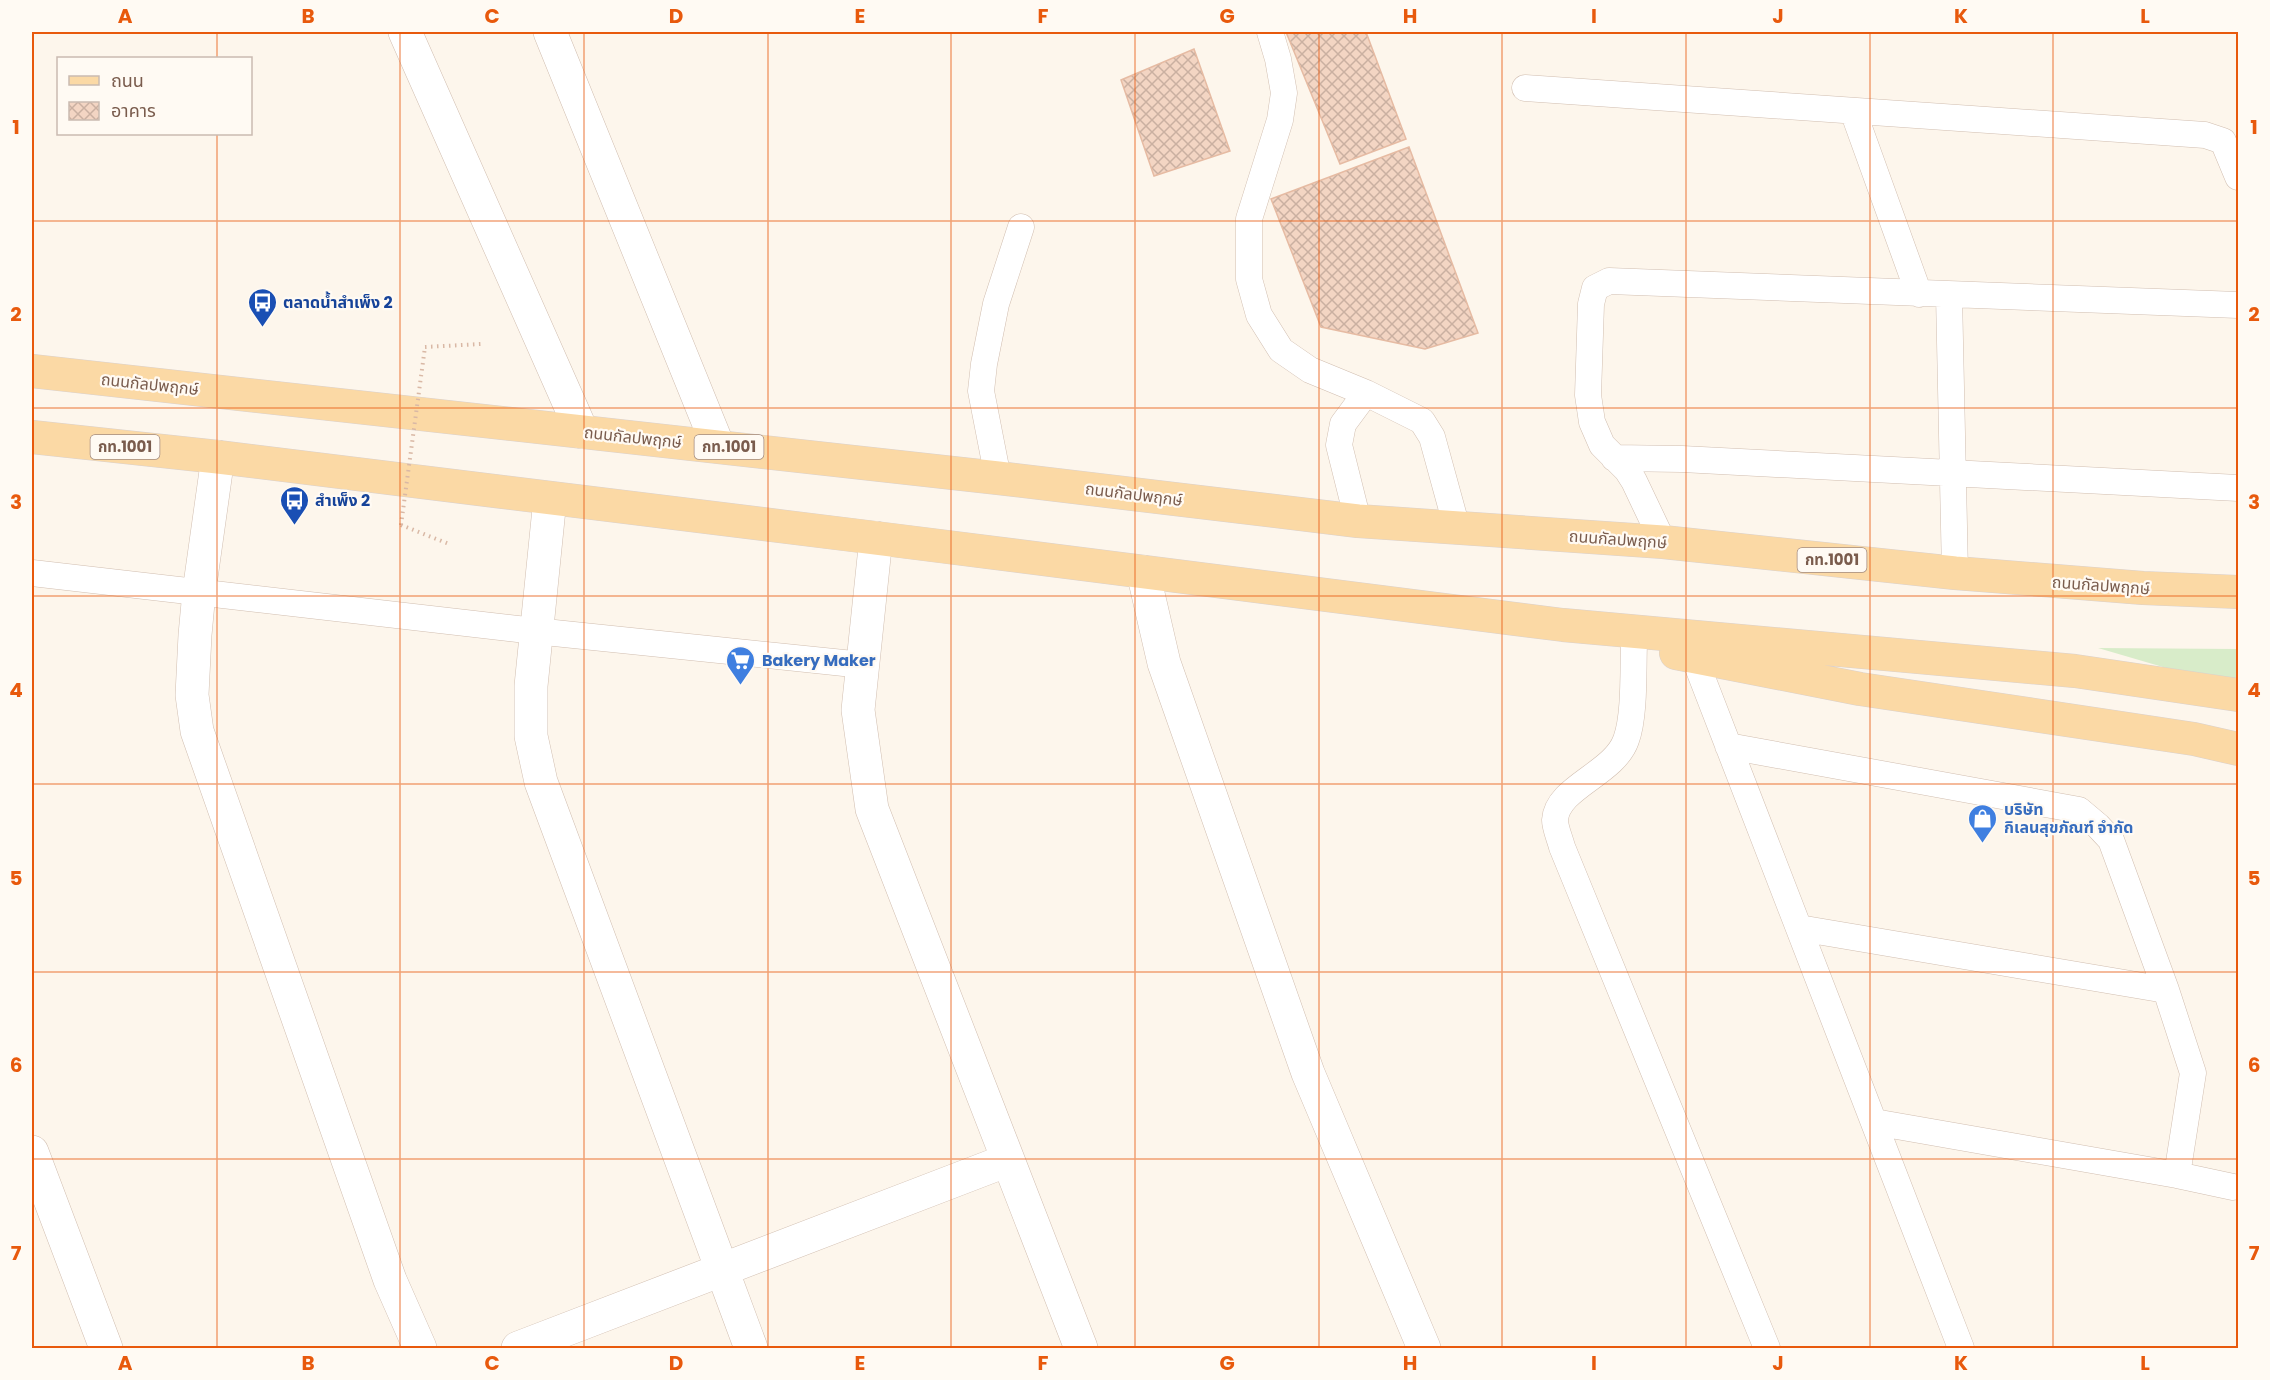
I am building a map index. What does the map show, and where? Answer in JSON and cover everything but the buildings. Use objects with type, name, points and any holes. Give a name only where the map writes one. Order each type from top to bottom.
[{"type":"main road","name":"ถนนกัลปพฤกษ์","points":[[32,371],[718,446],[1358,521],[1663,542],[1955,573],[2143,588],[2238,592]]},
{"type":"main road","name":"กท.1001","points":[[32,437],[218,457],[1563,625]]},
{"type":"main road","points":[[1563,625],[1694,657],[1860,689],[2194,739],[2238,749]]},
{"type":"main road","points":[[1563,625],[2075,671],[2238,695]]},
{"type":"street","points":[[550,32],[718,446]]},
{"type":"street","points":[[415,34],[582,432]]},
{"type":"street","points":[[218,457],[199,592],[192,694],[197,731],[390,1280],[420,1348]]},
{"type":"street","points":[[550,499],[531,686],[531,736],[541,782],[751,1348]]},
{"type":"street","points":[[876,538],[858,710],[872,809],[1081,1348]]},
{"type":"street","points":[[1143,572],[1164,663],[1308,1073],[1424,1348]]},
{"type":"street","points":[[32,1152],[106,1348]]},
{"type":"street","points":[[518,1348],[1008,1160]]},
{"type":"lane","points":[[1270,32],[1284,93],[1280,120],[1249,219],[1249,279],[1259,315],[1281,350],[1310,370],[1366,393],[1422,421],[1432,437],[1457,528]]},
{"type":"lane","points":[[1525,88],[2205,135],[2223,141],[2238,177]]},
{"type":"lane","points":[[1853,111],[1919,294]]},
{"type":"lane","points":[[998,478],[981,391],[996,304],[1021,227]]},
{"type":"lane","points":[[1663,542],[1637,486],[1627,470],[1602,445],[1592,422],[1588,395],[1591,304],[1596,288],[1609,281],[2238,305]]},
{"type":"lane","points":[[1949,295],[1955,573]]},
{"type":"lane","points":[[1358,521],[1339,445],[1343,424],[1366,393]]},
{"type":"lane","points":[[1614,458],[1682,459],[2238,488]]},
{"type":"lane","points":[[32,573],[535,631],[863,665]]},
{"type":"lane","points":[[1634,644],[1626,741],[1606,768],[1572,792],[1559,806],[1555,821],[1562,847],[1767,1348]]},
{"type":"lane","points":[[1694,657],[1961,1348]]},
{"type":"lane","points":[[1728,746],[2079,810],[2098,825],[2111,840],[2166,990],[2193,1073],[2177,1175]]},
{"type":"lane","points":[[1799,928],[2166,990]]},
{"type":"lane","points":[[1874,1122],[2177,1175],[2233,1187]]},
{"type":"path","points":[[449,544],[401,525],[425,346],[481,344]]},
{"type":"green space","points":[[2098,648],[2238,649],[2238,689]]},
{"type":"place","name":"ตลาดน้ำสำเพ็ง 2","points":[[262,328]]},
{"type":"place","name":"สำเพ็ง 2","points":[[294,526]]},
{"type":"place","name":"Bakery Maker","points":[[741,686]]},
{"type":"place","name":"บริษัท กิเลนสุขภัณฑ์ จำกัด","points":[[1983,844]]}]
